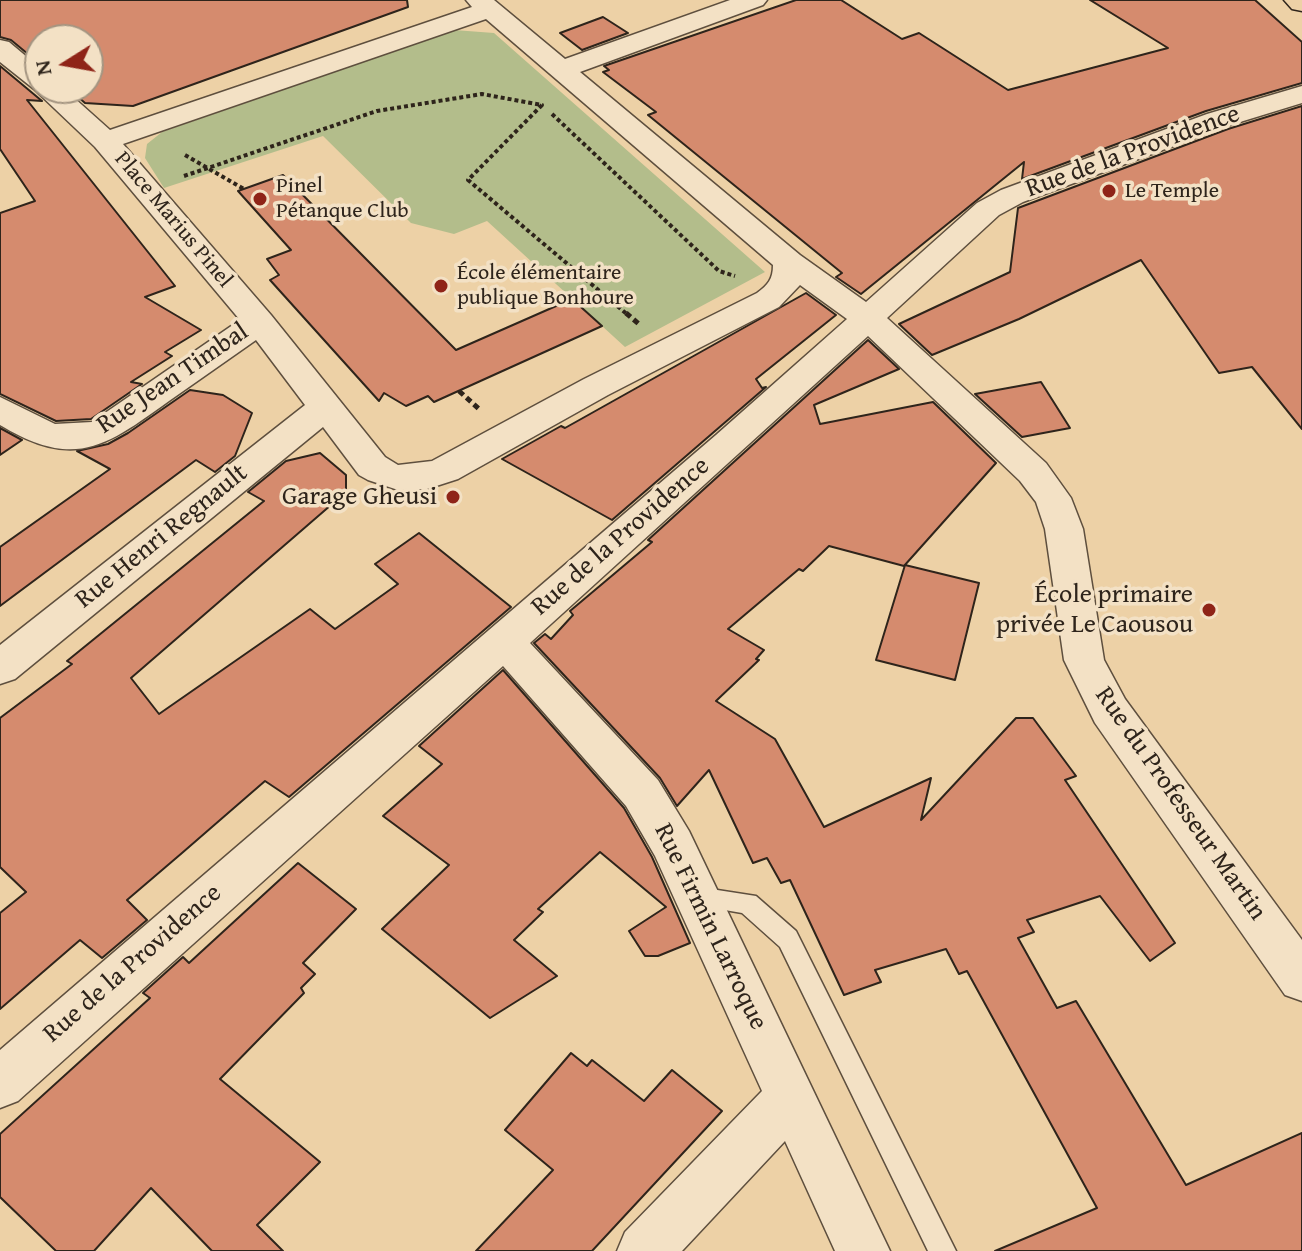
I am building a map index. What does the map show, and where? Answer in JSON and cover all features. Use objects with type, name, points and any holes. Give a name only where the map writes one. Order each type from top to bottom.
[{"type":"street","points":[[562,69],[754,0]]},
{"type":"street","name":"Place Marius Pinel","points":[[786,276],[672,351],[596,387],[431,476],[411,479],[382,473],[372,466],[259,322],[105,141],[484,5],[562,69],[786,276],[868,318]]},
{"type":"street","points":[[668,8],[689,24]]},
{"type":"street","points":[[5,59],[24,71]]},
{"type":"street","name":"Rue de la Providence","points":[[0,1083],[729,444],[988,209],[1012,196],[1217,120],[1302,94]]},
{"type":"street","points":[[65,104],[105,141]]},
{"type":"street","name":"Rue du Professeur Martin","points":[[868,318],[1033,472],[1053,498],[1064,529],[1084,660],[1110,711],[1302,979]]},
{"type":"street","name":"Rue Jean Timbal","points":[[0,409],[44,436],[75,439],[103,431],[259,322]]},
{"type":"street","name":"Rue Henri Regnault","points":[[0,668],[324,408]]},
{"type":"street","name":"Rue Firmin Larroque","points":[[500,642],[522,659],[642,793],[673,845],[863,1251]]},
{"type":"street","points":[[644,1251],[791,1097]]},
{"type":"lane","points":[[698,897],[748,903],[788,939],[942,1251]]},
{"type":"path","points":[[145,189],[377,111],[482,94],[542,105],[719,271],[786,276]]},
{"type":"path","points":[[549,95],[468,180],[672,351]]},
{"type":"path","points":[[185,155],[244,189]]},
{"type":"green space","points":[[454,30],[494,33],[765,272],[625,347],[487,221],[454,234],[411,223],[323,136],[164,188],[145,158],[147,144],[162,132]]},
{"type":"building","points":[[0,0],[407,0],[408,7],[133,106],[101,104],[104,104],[104,24],[24,24],[24,51],[11,40],[0,37]]},
{"type":"building","points":[[796,0],[841,0],[902,39],[919,33],[1008,90],[1168,48],[1090,0],[1255,0],[1302,42],[1302,83],[1206,111],[1022,179],[1024,162],[861,294],[836,277],[842,273],[648,115],[656,112],[603,72],[609,70],[604,66]]},
{"type":"building","points":[[603,17],[628,33],[582,50],[560,33]]},
{"type":"building","points":[[0,66],[24,86],[24,104],[30,104],[175,286],[145,297],[201,330],[165,352],[172,356],[131,382],[142,384],[91,419],[56,421],[0,394],[0,213],[35,201],[0,149]]},
{"type":"building","points":[[1302,106],[1302,429],[1252,367],[1219,373],[1141,260],[1019,319],[932,355],[899,324],[1010,272],[1018,208],[1228,129]]},
{"type":"building","points":[[283,175],[456,350],[572,299],[602,326],[434,402],[428,396],[406,406],[384,393],[379,401],[270,280],[279,275],[267,259],[291,250],[238,191]]},
{"type":"building","points":[[806,293],[836,315],[756,379],[762,388],[766,387],[612,520],[502,459],[561,426],[565,428]]},
{"type":"building","points":[[868,340],[899,369],[814,405],[820,424],[933,402],[996,463],[904,566],[829,546],[803,571],[799,569],[728,629],[764,650],[756,659],[759,660],[716,701],[775,739],[824,827],[931,778],[921,820],[1016,718],[1033,718],[1076,776],[1065,780],[1175,943],[1150,961],[1100,896],[1027,920],[1034,932],[1018,938],[1057,1008],[1076,1001],[1186,1185],[1302,1133],[1302,1251],[995,1251],[1097,1208],[967,971],[959,974],[946,949],[875,970],[881,982],[844,995],[790,880],[781,883],[767,858],[753,863],[709,770],[677,806],[660,778],[534,643],[545,634],[551,639],[573,615],[570,611],[652,542],[648,540]]},
{"type":"building","points":[[1041,382],[1070,428],[1022,437],[975,394]]},
{"type":"building","points":[[190,390],[223,395],[252,413],[235,456],[215,472],[196,460],[0,606],[0,547],[110,469],[77,451],[108,444]]},
{"type":"building","points":[[0,428],[22,440],[0,455]]},
{"type":"building","points":[[320,453],[346,475],[346,492],[131,678],[159,714],[310,609],[335,629],[398,584],[375,564],[419,533],[511,607],[289,797],[265,781],[127,900],[147,920],[102,958],[80,940],[0,1009],[0,913],[26,892],[0,867],[0,718],[72,664],[67,661],[264,501],[248,492],[286,461]]},
{"type":"building","points":[[905,565],[979,583],[955,680],[876,660]]},
{"type":"building","points":[[503,670],[624,808],[652,857],[690,943],[658,956],[645,956],[629,931],[666,907],[600,852],[538,909],[543,912],[514,940],[557,976],[490,1018],[382,929],[449,865],[383,816],[442,764],[419,746]]},
{"type":"building","points":[[298,863],[356,909],[303,963],[315,974],[301,988],[304,993],[220,1079],[320,1162],[257,1225],[283,1251],[212,1251],[151,1188],[94,1251],[56,1251],[0,1197],[0,1134],[150,998],[143,993],[183,957],[189,963]]},
{"type":"building","points":[[571,1053],[587,1066],[592,1060],[644,1101],[672,1070],[722,1111],[592,1251],[476,1251],[553,1170],[505,1130]]},
{"type":"place","name":"Le Temple","points":[[1109,191]]},
{"type":"place","name":"Pinel Pétanque Club","points":[[260,199]]},
{"type":"place","name":"École élémentaire publique Bonhoure","points":[[441,286]]},
{"type":"place","name":"Garage Gheusi","points":[[453,497]]},
{"type":"place","name":"École primaire privée Le Caousou","points":[[1209,610]]}]
